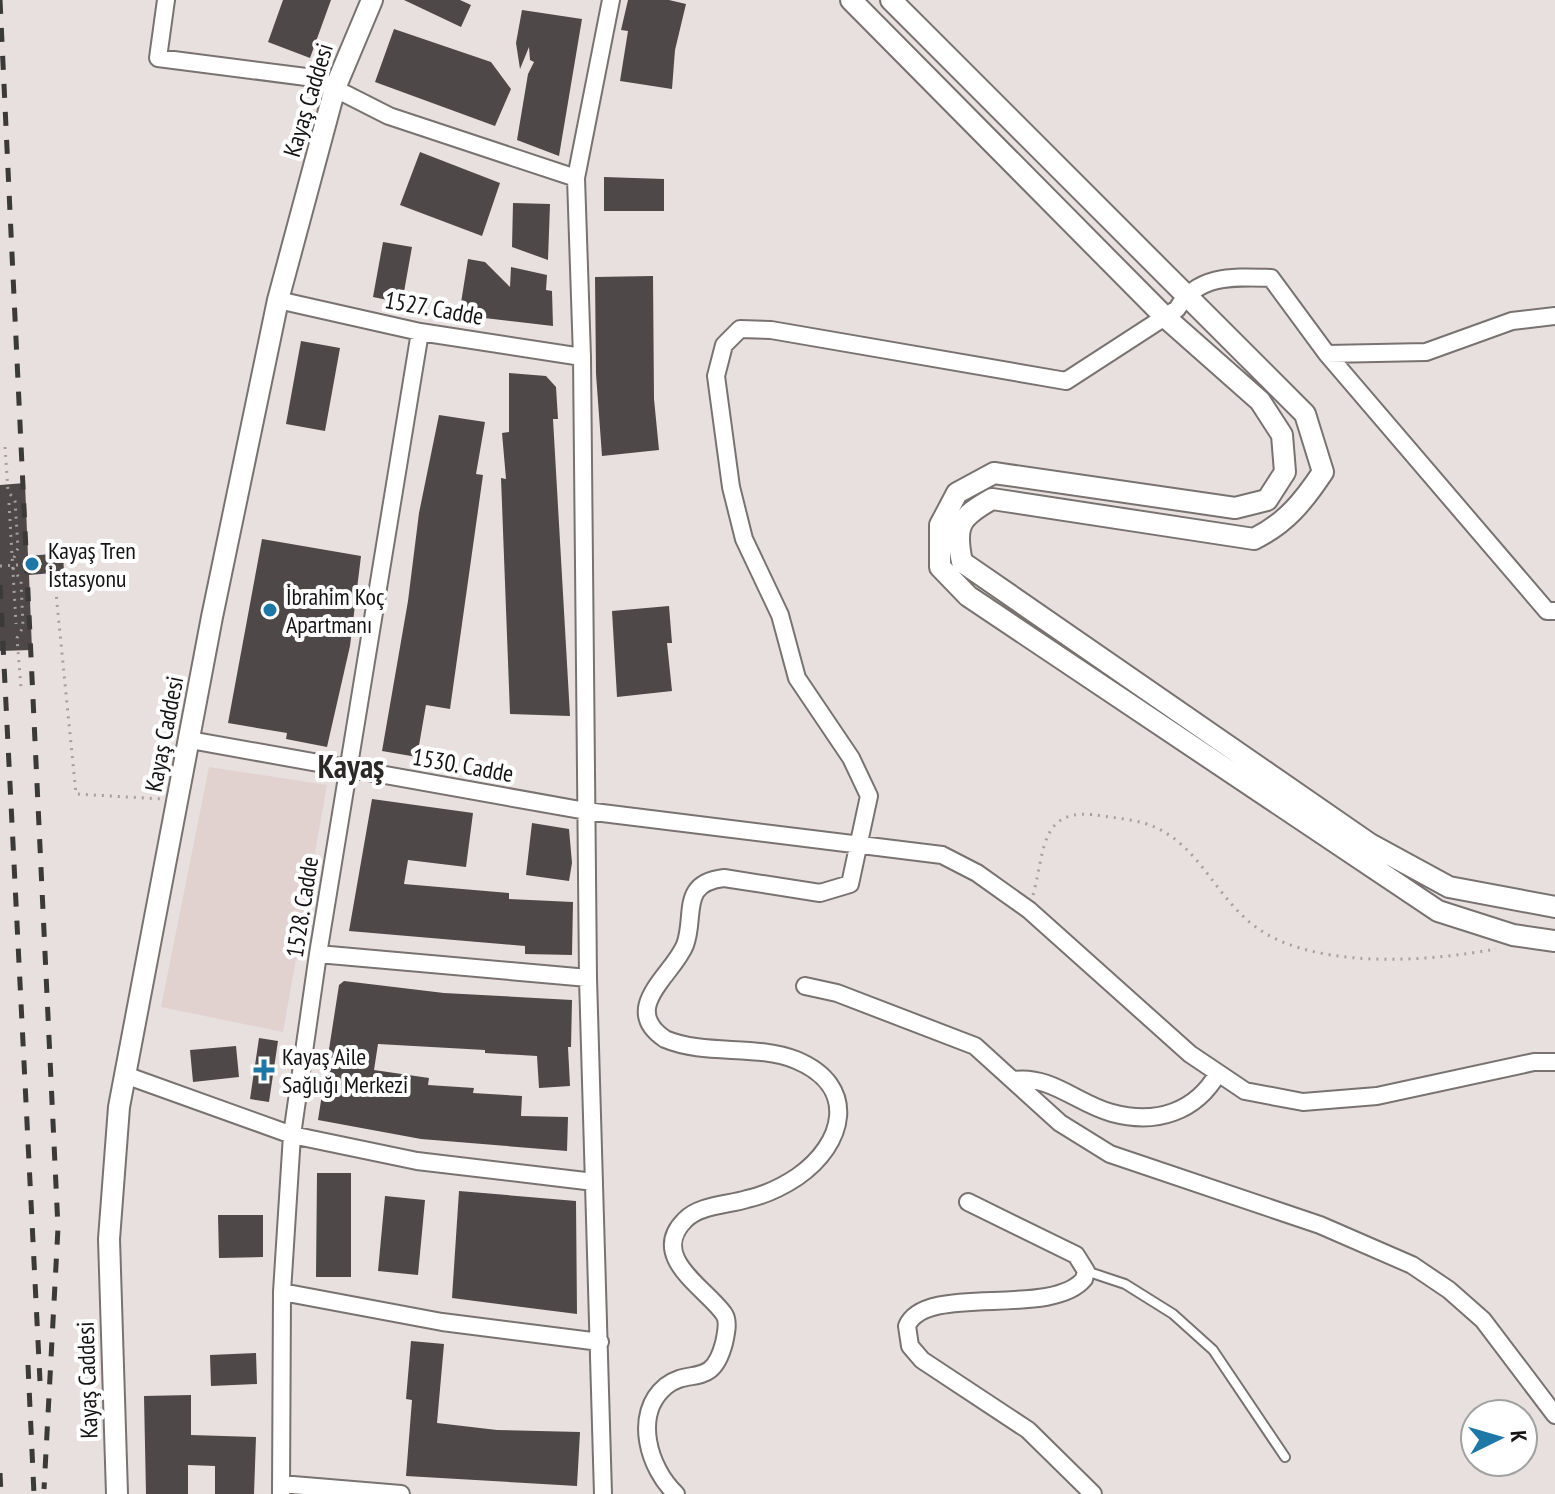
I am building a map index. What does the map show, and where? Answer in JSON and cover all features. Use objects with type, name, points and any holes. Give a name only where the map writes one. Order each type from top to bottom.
[{"type":"street","points":[[166,0],[158,58],[314,78],[389,116],[576,178]]},
{"type":"street","name":"Kayaş Caddesi","points":[[117,1494],[109,1239],[119,1107],[177,799],[278,300],[335,88],[372,0]]},
{"type":"street","points":[[603,1494],[588,978],[582,357],[576,178],[611,0]]},
{"type":"street","points":[[851,0],[1165,317],[1260,401],[1282,435],[1285,472],[1267,500],[1235,508],[994,473],[957,493],[940,525],[940,567],[968,596],[1438,911],[1513,935],[1555,941]]},
{"type":"street","points":[[891,0],[1305,414],[1323,472],[1301,505],[1280,526],[1254,539],[992,499],[967,513],[956,537],[962,562],[1370,844],[1449,887],[1555,907]]},
{"type":"street","points":[[676,1494],[662,1480],[651,1458],[648,1434],[651,1413],[658,1395],[669,1384],[698,1377],[714,1366],[722,1351],[726,1316],[679,1266],[674,1250],[676,1233],[684,1220],[697,1212],[761,1195],[799,1175],[825,1148],[837,1123],[839,1106],[828,1081],[796,1060],[665,1039],[655,1031],[648,1018],[649,997],[680,956],[689,934],[691,901],[703,885],[724,878],[829,892],[850,884],[869,796],[851,758],[797,678],[780,615],[744,539],[720,420],[716,376],[724,345],[740,329],[771,330],[1066,381],[1177,309],[1185,295],[1220,276],[1271,278],[1327,354],[1547,611],[1555,611]]},
{"type":"street","name":"1527. Cadde","points":[[278,300],[420,332],[582,357]]},
{"type":"street","points":[[1327,354],[1426,352],[1512,321],[1555,316]]},
{"type":"street","name":"1528. Cadde","points":[[281,1489],[282,1292],[292,1135],[318,954],[420,332]]},
{"type":"street","name":"1530. Cadde","points":[[190,740],[586,811],[942,855],[977,873],[1029,910],[1190,1054],[1245,1091],[1303,1102],[1377,1096],[1534,1062],[1555,1062]]},
{"type":"street","points":[[318,954],[588,978]]},
{"type":"street","points":[[805,986],[837,993],[963,1040],[986,1053],[1060,1123],[1110,1154],[1320,1225],[1392,1255],[1431,1277],[1491,1329],[1555,1415]]},
{"type":"street","points":[[1014,1080],[1030,1078],[1112,1113],[1148,1117],[1187,1108],[1207,1092],[1218,1073]]},
{"type":"street","points":[[125,1075],[292,1135],[417,1161],[594,1182]]},
{"type":"street","points":[[968,1202],[1009,1225],[1076,1255],[1086,1271],[1080,1284],[1064,1294],[934,1308],[914,1315],[906,1332],[910,1346],[922,1360],[1028,1430],[1093,1494]]},
{"type":"street","points":[[282,1292],[442,1322],[600,1342]]},
{"type":"street","points":[[281,1489],[401,1494]]},
{"type":"lane","points":[[1086,1271],[1095,1271],[1125,1284],[1173,1314],[1213,1350],[1285,1457]]},
{"type":"path","points":[[5,447],[7,486],[15,501],[18,548],[13,565],[21,581],[23,627],[17,638],[21,688]]},
{"type":"path","points":[[9,503],[16,624]]},
{"type":"path","points":[[0,566],[54,563],[76,794],[177,799]]},
{"type":"path","points":[[1029,910],[1051,828],[1069,815],[1082,813],[1148,824],[1169,835],[1190,852],[1218,892],[1243,918],[1288,944],[1318,952],[1389,959],[1444,957],[1496,949]]},
{"type":"shaded area","points":[[209,767],[327,785],[283,1032],[161,1007]]},
{"type":"building","points":[[283,0],[331,0],[310,58],[268,42]]},
{"type":"building","points":[[404,0],[460,0],[471,5],[461,27]]},
{"type":"building","points":[[628,0],[669,0],[686,4],[675,50],[672,89],[620,81],[628,31],[621,30]]},
{"type":"building","points":[[522,10],[582,19],[559,156],[517,140],[528,74],[534,62],[530,60],[529,47],[520,69],[516,43]]},
{"type":"building","points":[[394,29],[491,62],[511,89],[495,126],[375,82]]},
{"type":"building","points":[[420,152],[500,183],[482,236],[400,205]]},
{"type":"building","points":[[604,177],[664,179],[664,211],[604,211]]},
{"type":"building","points":[[513,203],[550,204],[548,260],[512,247]]},
{"type":"building","points":[[383,242],[412,247],[402,303],[373,297]]},
{"type":"building","points":[[468,259],[485,262],[510,287],[511,267],[547,275],[546,290],[552,291],[553,326],[459,315]]},
{"type":"building","points":[[653,276],[654,399],[659,450],[602,456],[596,374],[595,277]]},
{"type":"building","points":[[301,341],[340,348],[325,431],[286,424]]},
{"type":"building","points":[[509,373],[546,376],[556,387],[558,419],[553,419],[570,716],[510,714],[501,478],[506,479],[502,433],[509,432]]},
{"type":"building","points":[[439,415],[485,422],[476,474],[483,475],[450,709],[426,705],[417,757],[382,751],[408,601],[419,513]]},
{"type":"building","name":"Kayaş Tren İstasyonu","points":[[25,483],[28,556],[63,553],[64,572],[29,575],[32,650],[0,651],[0,485]]},
{"type":"building","points":[[262,539],[361,556],[350,646],[327,747],[286,739],[287,733],[228,723]]},
{"type":"building","points":[[669,606],[672,643],[667,643],[672,691],[617,697],[612,611]]},
{"type":"building","points":[[372,799],[473,813],[466,867],[408,860],[404,884],[509,893],[509,899],[573,902],[572,955],[525,954],[525,946],[349,931]]},
{"type":"building","points":[[532,823],[569,829],[572,863],[569,881],[526,875]]},
{"type":"building","points":[[344,981],[444,993],[572,1000],[571,1047],[568,1047],[570,1086],[539,1088],[537,1056],[485,1053],[485,1050],[378,1044],[374,1070],[429,1078],[428,1085],[474,1088],[473,1093],[522,1096],[521,1116],[568,1117],[567,1151],[421,1139],[318,1120],[339,985]]},
{"type":"building","name":"Kayaş Aile Sağlığı Merkezi","points":[[259,1038],[278,1041],[269,1102],[250,1099]]},
{"type":"building","points":[[236,1046],[239,1077],[193,1082],[190,1050]]},
{"type":"building","points":[[317,1173],[351,1173],[351,1277],[316,1277]]},
{"type":"building","points":[[459,1191],[576,1201],[577,1314],[452,1298]]},
{"type":"building","points":[[385,1196],[425,1200],[418,1275],[378,1271]]},
{"type":"building","points":[[218,1215],[263,1215],[263,1257],[219,1258]]},
{"type":"building","points":[[411,1341],[444,1344],[437,1423],[497,1430],[580,1432],[577,1486],[406,1476],[412,1400],[406,1399]]},
{"type":"building","points":[[256,1353],[257,1384],[211,1386],[210,1355]]},
{"type":"building","points":[[191,1395],[191,1435],[256,1437],[254,1494],[215,1494],[215,1466],[188,1465],[188,1494],[146,1494],[144,1396]]},
{"type":"railway","points":[[0,0],[58,1228],[44,1489]]},
{"type":"railway","points":[[0,585],[40,1381]]},
{"type":"railway","points":[[28,1365],[34,1494]]},
{"type":"railway","points":[[0,1473],[1,1494]]},
{"type":"place","name":"Kayaş Tren İstasyonu","points":[[32,564]]},
{"type":"place","name":"İbrahim Koç Apartmanı","points":[[270,610]]},
{"type":"place","name":"Kayaş Aile Sağlığı Merkezi","points":[[264,1070]]},
{"type":"district","name":"Kayaş","points":[[351,766]]}]
